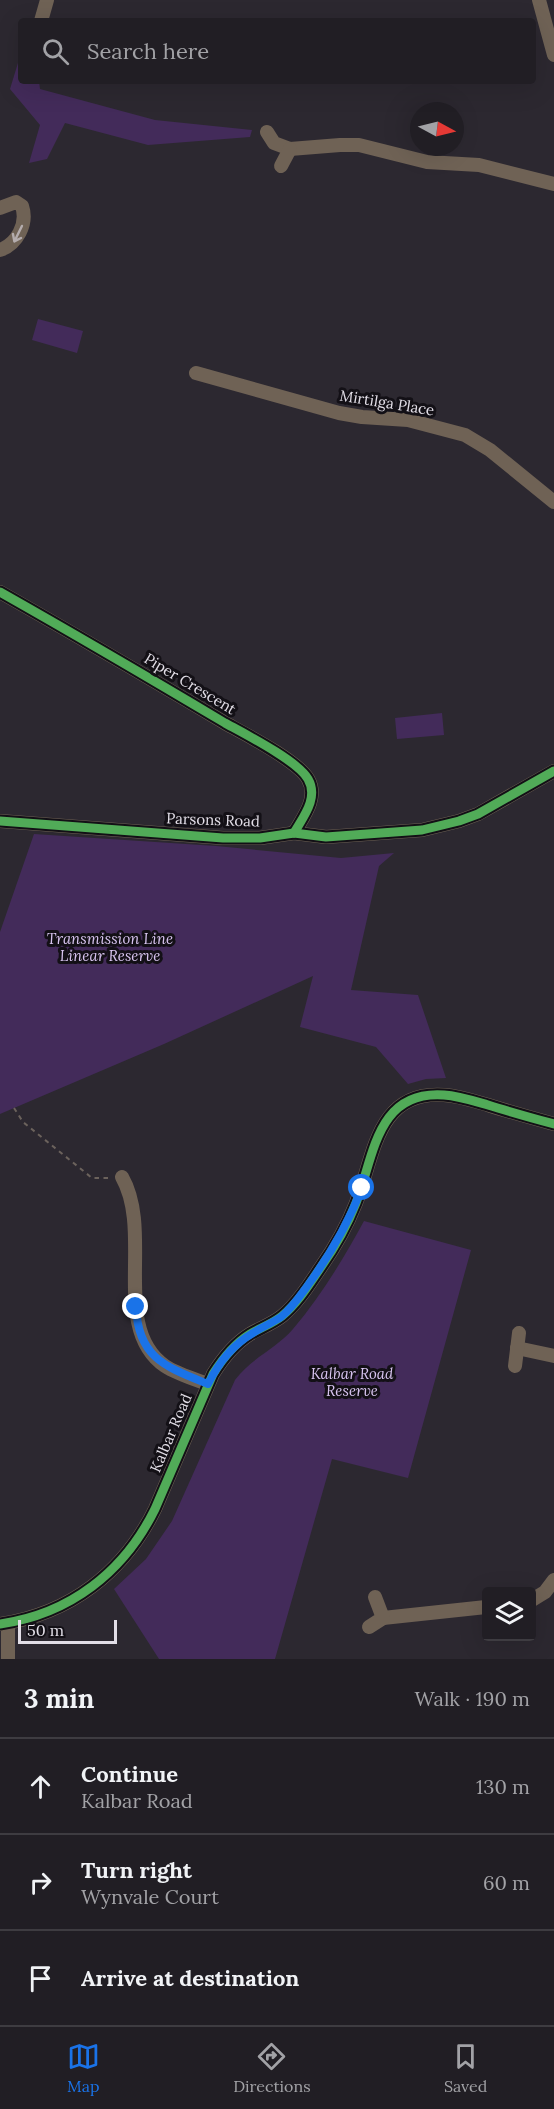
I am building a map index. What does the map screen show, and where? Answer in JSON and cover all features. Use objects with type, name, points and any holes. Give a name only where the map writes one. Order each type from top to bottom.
[{"type":"street","points":[[42,18],[47,0]]},
{"type":"street","points":[[539,0],[554,55]]},
{"type":"street","points":[[267,132],[274,143],[290,149],[359,145],[427,162],[479,165],[554,184]]},
{"type":"street","points":[[281,166],[290,149]]},
{"type":"street","points":[[0,208],[16,202],[22,206],[24,213],[18,238],[11,245],[0,250]]},
{"type":"street","name":"Mirtilga Place","points":[[196,374],[345,414],[408,420],[465,435],[482,444],[554,502]]},
{"type":"street","name":"Piper Crescent","points":[[0,592],[164,686],[299,769],[308,778],[312,794],[309,805],[294,833]]},
{"type":"street","name":"Parsons Road","points":[[0,821],[215,838],[260,838],[294,833],[316,837],[378,835],[414,831],[469,818],[554,771]]},
{"type":"street","name":"Kalbar Road","points":[[4,1624],[37,1615],[69,1601],[98,1582],[125,1558],[155,1509],[208,1384],[219,1365],[233,1348],[288,1310],[322,1266],[355,1205],[380,1129],[400,1107],[427,1095],[446,1095],[554,1124]]},
{"type":"street","points":[[122,1177],[131,1196],[135,1213],[137,1319],[142,1339],[151,1354],[164,1365],[208,1384]]},
{"type":"street","points":[[515,1365],[519,1333]]},
{"type":"street","points":[[517,1348],[554,1356]]},
{"type":"street","points":[[536,1597],[545,1592],[554,1580]]},
{"type":"street","points":[[375,1597],[383,1618]]},
{"type":"street","points":[[369,1627],[383,1618],[482,1607]]},
{"type":"street","points":[[4,1624],[8,1659]]},
{"type":"path","points":[[14,1108],[24,1122],[92,1178],[122,1177]]},
{"type":"green space","points":[[18,63],[18,84],[39,84],[40,89],[155,120],[252,130],[250,137],[148,145],[65,123],[47,159],[29,163],[40,125],[10,89]]},
{"type":"green space","points":[[38,319],[83,331],[77,353],[32,340]]},
{"type":"green space","points":[[442,713],[444,735],[397,739],[395,718]]},
{"type":"green space","name":"Transmission Line Linear Reserve","points":[[34,834],[216,846],[341,858],[394,853],[379,866],[351,990],[418,995],[446,1078],[426,1079],[408,1084],[376,1047],[300,1027],[313,976],[164,1044],[0,1114],[0,932]]},
{"type":"green space","name":"Kalbar Road Reserve","points":[[364,1221],[471,1250],[408,1478],[332,1459],[275,1659],[159,1659],[114,1589],[146,1559],[172,1521],[235,1380],[241,1372],[293,1329],[332,1276]]},
{"type":"cycle path","points":[[0,592],[294,764],[308,779],[312,793],[305,814],[294,833]]},
{"type":"cycle path","points":[[0,821],[223,838],[260,838],[294,833],[326,837],[422,830],[478,814],[554,771]]},
{"type":"cycle path","points":[[0,1624],[25,1619],[72,1600],[111,1570],[128,1552],[155,1509],[213,1374],[239,1342],[288,1311],[308,1286],[349,1220],[381,1130],[391,1115],[404,1103],[421,1096],[455,1096],[554,1124]]},
{"type":"route","points":[[136,1307],[139,1330],[151,1354],[171,1369],[208,1384],[219,1365],[233,1348],[251,1334],[281,1317],[295,1302],[322,1266],[340,1236],[362,1188]]}]
